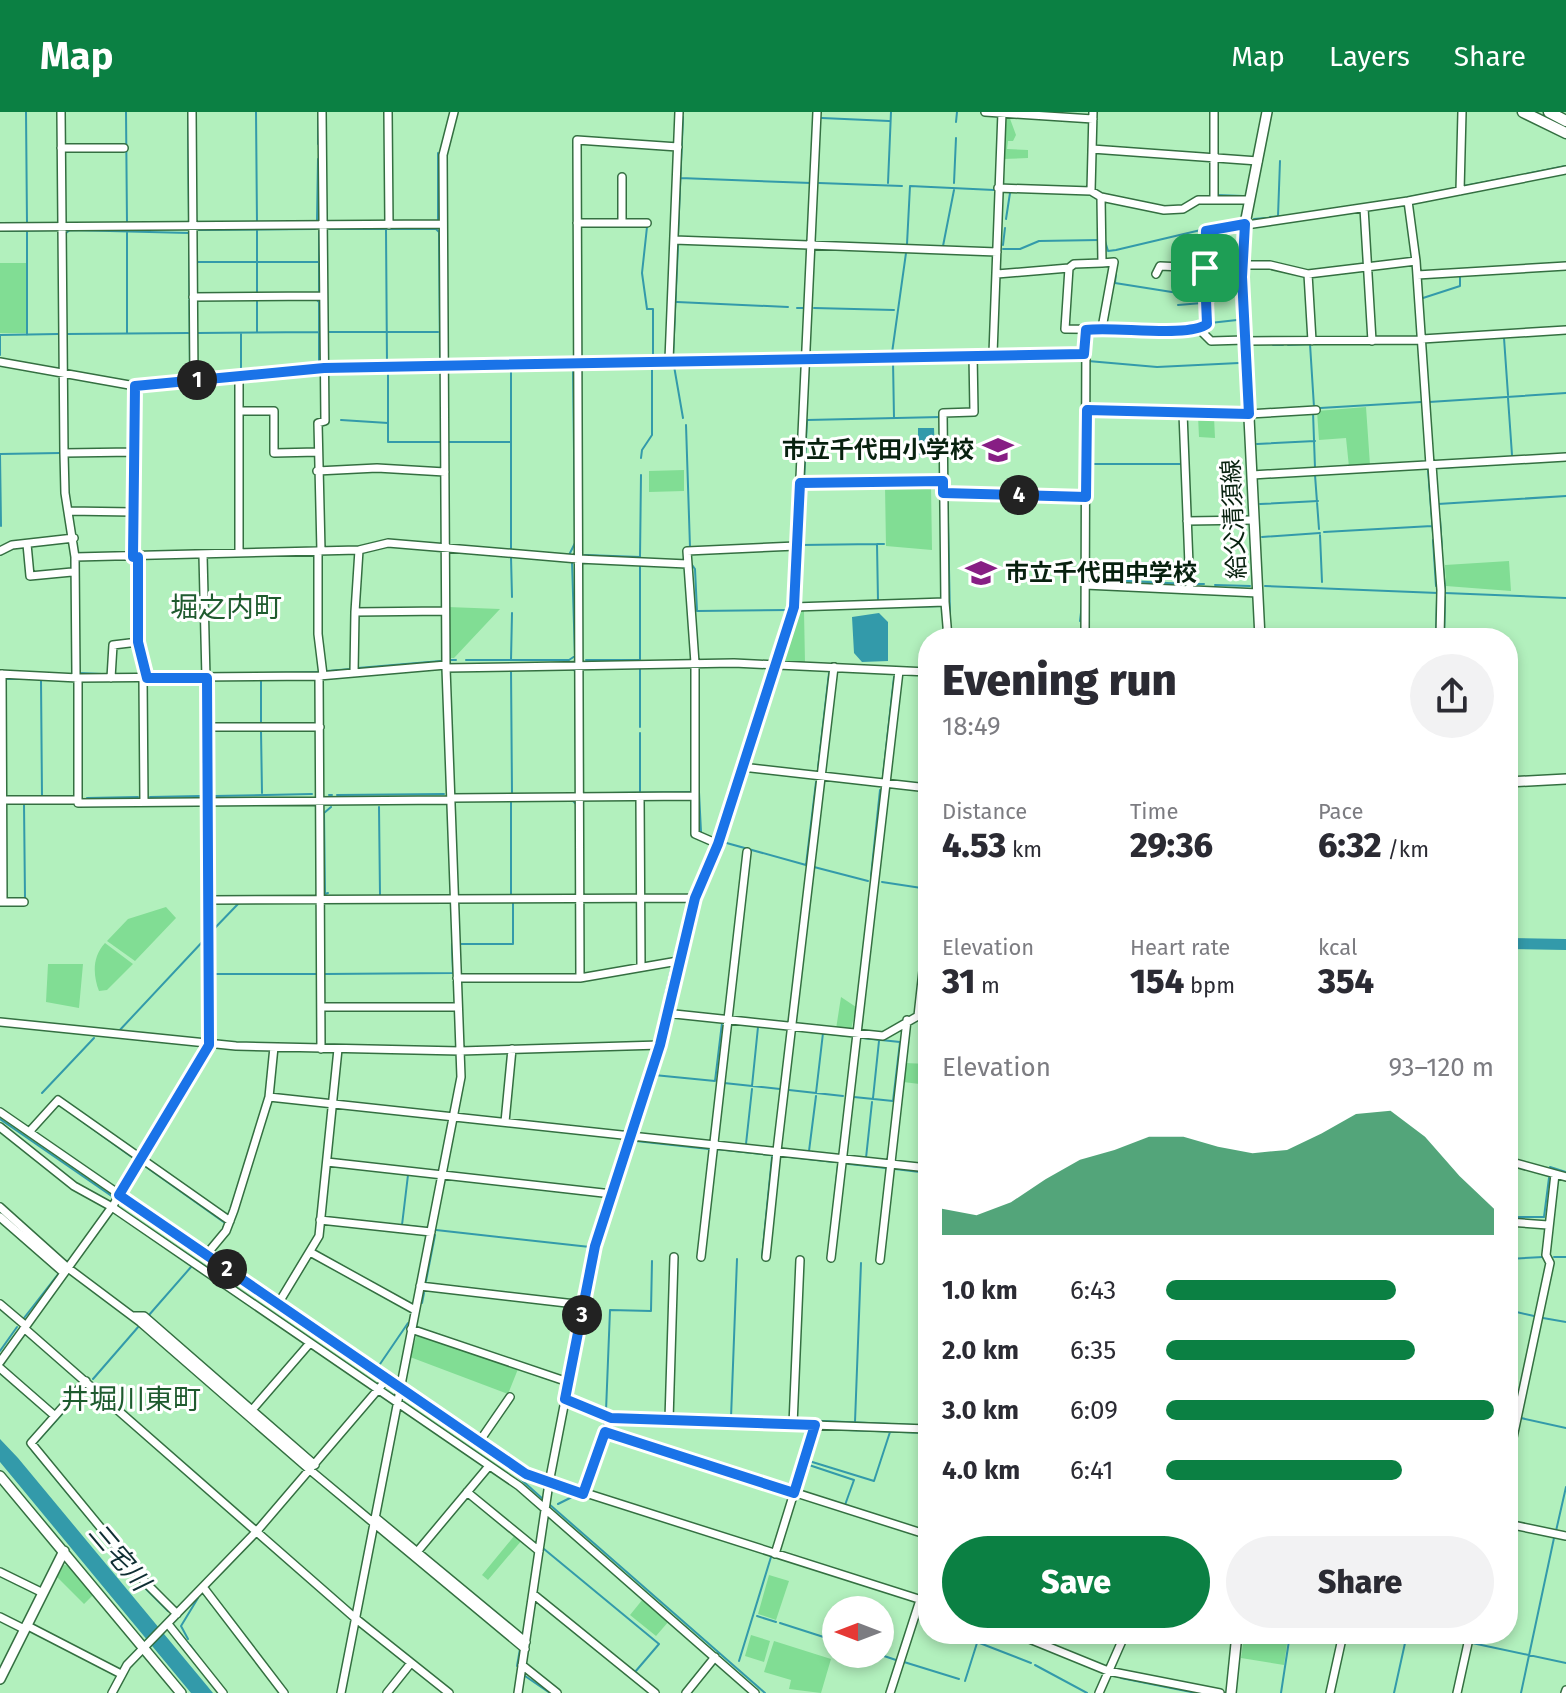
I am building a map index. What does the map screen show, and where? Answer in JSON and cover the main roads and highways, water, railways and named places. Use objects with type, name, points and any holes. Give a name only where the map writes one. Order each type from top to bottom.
[{"type":"main road","name":"給父清須線","points":[[1260,628],[1242,265],[1245,224],[1267,112]]},
{"type":"main road","points":[[1523,112],[1566,133]]},
{"type":"main road","points":[[1549,112],[1566,121]]},
{"type":"main road","points":[[1518,781],[1566,779]]},
{"type":"main road","points":[[2,1483],[64,1551],[181,1693]]},
{"type":"main road","points":[[0,1679],[64,1551]]},
{"type":"main road","points":[[1231,1693],[1236,1644]]},
{"type":"water","points":[[918,428],[934,428],[935,455],[918,455]]},
{"type":"water","points":[[879,613],[888,622],[888,661],[862,662],[854,653],[852,617]]},
{"type":"water","points":[[1518,938],[1566,939],[1566,950],[1518,949]]},
{"type":"water","points":[[0,1439],[213,1693],[191,1693],[0,1462]]},
{"type":"waterway","points":[[26,112],[27,223]]},
{"type":"waterway","points":[[126,112],[127,223]]},
{"type":"waterway","points":[[188,112],[189,221]]},
{"type":"waterway","points":[[256,112],[257,223]]},
{"type":"waterway","points":[[318,112],[318,144]]},
{"type":"waterway","points":[[888,183],[891,112]]},
{"type":"waterway","points":[[956,122],[957,112]]},
{"type":"waterway","points":[[678,235],[683,117]]},
{"type":"waterway","points":[[822,118],[889,121]]},
{"type":"waterway","points":[[954,183],[956,138]]},
{"type":"waterway","points":[[438,153],[438,220]]},
{"type":"waterway","points":[[317,221],[318,159]]},
{"type":"waterway","points":[[1278,216],[1280,161]]},
{"type":"waterway","points":[[1526,174],[1566,166]]},
{"type":"waterway","points":[[1464,186],[1522,175]]},
{"type":"waterway","points":[[680,178],[811,183]]},
{"type":"waterway","points":[[819,183],[902,186]]},
{"type":"waterway","points":[[907,244],[910,186],[994,190]]},
{"type":"waterway","points":[[1435,192],[1457,188]]},
{"type":"waterway","points":[[943,246],[954,190]]},
{"type":"waterway","points":[[1006,219],[1010,193]]},
{"type":"waterway","points":[[1405,198],[1430,193]]},
{"type":"waterway","points":[[1217,195],[1243,196]]},
{"type":"waterway","points":[[1270,217],[1284,216]]},
{"type":"waterway","points":[[1254,219],[1266,218]]},
{"type":"waterway","points":[[1223,225],[1238,222]]},
{"type":"waterway","points":[[583,227],[630,226]]},
{"type":"waterway","points":[[647,227],[642,273],[647,309],[653,309],[653,358]]},
{"type":"waterway","points":[[1003,245],[1005,228]]},
{"type":"waterway","points":[[199,230],[315,229]]},
{"type":"waterway","points":[[330,229],[436,229],[439,232],[440,359]]},
{"type":"waterway","points":[[1105,241],[1108,251],[1205,229]]},
{"type":"waterway","points":[[2,231],[54,230]]},
{"type":"waterway","points":[[66,246],[66,233],[70,230],[189,233],[190,373],[173,378]]},
{"type":"waterway","points":[[127,230],[127,332]]},
{"type":"waterway","points":[[386,230],[387,363]]},
{"type":"waterway","points":[[27,231],[27,335]]},
{"type":"waterway","points":[[257,231],[257,293]]},
{"type":"waterway","points":[[319,232],[319,291]]},
{"type":"waterway","points":[[1003,249],[1020,249],[1039,241],[1099,240]]},
{"type":"waterway","points":[[673,357],[678,245]]},
{"type":"waterway","points":[[892,353],[906,253]]},
{"type":"waterway","points":[[197,262],[319,262]]},
{"type":"waterway","points":[[1116,273],[1115,283],[1178,293]]},
{"type":"waterway","points":[[1423,298],[1460,286],[1460,275]]},
{"type":"waterway","points":[[316,299],[319,302],[319,361]]},
{"type":"waterway","points":[[257,301],[257,331]]},
{"type":"waterway","points":[[677,302],[788,307]]},
{"type":"waterway","points":[[1178,305],[1202,303]]},
{"type":"waterway","points":[[797,308],[804,308]]},
{"type":"waterway","points":[[814,308],[894,310]]},
{"type":"waterway","points":[[1210,323],[1237,320]]},
{"type":"waterway","points":[[198,333],[319,332]]},
{"type":"waterway","points":[[326,332],[438,332]]},
{"type":"waterway","points":[[67,334],[188,333]]},
{"type":"waterway","points":[[0,355],[0,335],[58,334]]},
{"type":"waterway","points":[[241,334],[241,371]]},
{"type":"waterway","points":[[1504,338],[1508,395]]},
{"type":"waterway","points":[[1310,344],[1314,407]]},
{"type":"waterway","points":[[1288,345],[1311,344]]},
{"type":"waterway","points":[[1315,344],[1342,344]]},
{"type":"waterway","points":[[1273,345],[1283,345]]},
{"type":"waterway","points":[[893,361],[894,418]]},
{"type":"waterway","points":[[1088,361],[1157,367],[1239,363]]},
{"type":"waterway","points":[[641,458],[642,450],[652,435],[652,365]]},
{"type":"waterway","points":[[674,366],[683,418]]},
{"type":"waterway","points":[[511,368],[511,551]]},
{"type":"waterway","points":[[573,368],[575,534]]},
{"type":"waterway","points":[[388,371],[388,442],[441,442]]},
{"type":"waterway","points":[[1429,402],[1566,393]]},
{"type":"waterway","points":[[1508,398],[1512,455]]},
{"type":"waterway","points":[[1320,408],[1421,402]]},
{"type":"waterway","points":[[1313,412],[1315,468]]},
{"type":"waterway","points":[[804,480],[807,420],[941,417]]},
{"type":"waterway","points":[[341,420],[388,423]]},
{"type":"waterway","points":[[686,425],[690,547]]},
{"type":"waterway","points":[[1257,444],[1315,441]]},
{"type":"waterway","points":[[448,442],[511,442]]},
{"type":"waterway","points":[[1,526],[0,454],[60,453]]},
{"type":"waterway","points":[[1089,468],[1089,464],[1181,464]]},
{"type":"waterway","points":[[1439,468],[1501,464]]},
{"type":"waterway","points":[[1428,470],[1433,533]]},
{"type":"waterway","points":[[1089,474],[1089,537]]},
{"type":"waterway","points":[[585,555],[640,557],[641,475]]},
{"type":"waterway","points":[[1315,475],[1319,529]]},
{"type":"waterway","points":[[1263,478],[1292,476]]},
{"type":"waterway","points":[[801,531],[804,486]]},
{"type":"waterway","points":[[1439,512],[1438,504],[1566,496]]},
{"type":"waterway","points":[[1260,504],[1318,501]]},
{"type":"waterway","points":[[1440,519],[1442,549]]},
{"type":"waterway","points":[[948,522],[950,616]]},
{"type":"waterway","points":[[1324,532],[1432,526]]},
{"type":"waterway","points":[[1262,537],[1320,533]]},
{"type":"waterway","points":[[1320,535],[1322,582]]},
{"type":"waterway","points":[[1433,540],[1436,586]]},
{"type":"waterway","points":[[569,555],[575,543]]},
{"type":"waterway","points":[[801,545],[877,544]]},
{"type":"waterway","points":[[878,601],[877,544],[884,544]]},
{"type":"waterway","points":[[1089,545],[1089,551]]},
{"type":"waterway","points":[[1442,556],[1445,588]]},
{"type":"waterway","points":[[511,557],[512,597]]},
{"type":"waterway","points":[[1089,557],[1089,576]]},
{"type":"waterway","points":[[466,660],[569,660],[575,656],[572,562]]},
{"type":"waterway","points":[[690,562],[695,569],[697,611],[789,610]]},
{"type":"waterway","points":[[586,660],[640,660],[640,566]]},
{"type":"waterway","points":[[1089,579],[1187,584]]},
{"type":"waterway","points":[[1193,584],[1204,584]]},
{"type":"waterway","points":[[1215,585],[1250,586]]},
{"type":"waterway","points":[[1265,586],[1438,593]]},
{"type":"waterway","points":[[1445,593],[1566,598]]},
{"type":"waterway","points":[[1444,628],[1445,597]]},
{"type":"waterway","points":[[1436,628],[1437,599]]},
{"type":"waterway","points":[[1080,621],[1082,604]]},
{"type":"waterway","points":[[861,608],[942,606]]},
{"type":"waterway","points":[[511,660],[512,613]]},
{"type":"waterway","points":[[450,660],[456,660]]},
{"type":"waterway","points":[[358,668],[441,661]]},
{"type":"waterway","points":[[572,668],[575,671],[576,761]]},
{"type":"waterway","points":[[327,671],[351,669]]},
{"type":"waterway","points":[[511,669],[512,794]]},
{"type":"waterway","points":[[640,669],[640,727]]},
{"type":"waterway","points":[[263,673],[318,672]]},
{"type":"waterway","points":[[80,673],[102,674]]},
{"type":"waterway","points":[[210,673],[258,673]]},
{"type":"waterway","points":[[818,768],[829,673]]},
{"type":"waterway","points":[[883,776],[894,677]]},
{"type":"waterway","points":[[7,679],[30,679]]},
{"type":"waterway","points":[[41,680],[42,797]]},
{"type":"waterway","points":[[261,681],[261,724]]},
{"type":"waterway","points":[[261,731],[262,793]]},
{"type":"waterway","points":[[640,733],[640,792]]},
{"type":"waterway","points":[[723,842],[806,865],[816,782]]},
{"type":"waterway","points":[[871,876],[880,790]]},
{"type":"waterway","points":[[611,793],[691,792]]},
{"type":"waterway","points":[[699,792],[701,832]]},
{"type":"waterway","points":[[587,793],[607,793]]},
{"type":"waterway","points":[[214,796],[312,794]]},
{"type":"waterway","points":[[337,795],[444,794]]},
{"type":"waterway","points":[[458,794],[513,794]]},
{"type":"waterway","points":[[150,797],[201,796]]},
{"type":"waterway","points":[[87,798],[138,797]]},
{"type":"waterway","points":[[461,895],[511,895],[511,800]]},
{"type":"waterway","points":[[573,801],[576,804],[576,866]]},
{"type":"waterway","points":[[24,804],[25,898]]},
{"type":"waterway","points":[[328,893],[325,894],[324,813],[331,807]]},
{"type":"waterway","points":[[379,807],[380,895]]},
{"type":"waterway","points":[[204,809],[204,897]]},
{"type":"waterway","points":[[709,855],[712,846]]},
{"type":"waterway","points":[[693,894],[708,857]]},
{"type":"waterway","points":[[814,867],[868,881]]},
{"type":"waterway","points":[[882,882],[918,887]]},
{"type":"waterway","points":[[408,896],[449,895]]},
{"type":"waterway","points":[[8,898],[19,898]]},
{"type":"waterway","points":[[674,957],[690,901]]},
{"type":"waterway","points":[[460,944],[513,944],[513,903]]},
{"type":"waterway","points":[[212,931],[238,904]]},
{"type":"waterway","points":[[118,1032],[205,939]]},
{"type":"waterway","points":[[325,974],[453,973],[452,944]]},
{"type":"waterway","points":[[665,995],[672,965]]},
{"type":"waterway","points":[[204,1041],[205,974]]},
{"type":"waterway","points":[[213,974],[318,974]]},
{"type":"waterway","points":[[917,989],[917,995]]},
{"type":"waterway","points":[[654,1075],[715,1081],[722,1023]]},
{"type":"waterway","points":[[752,1086],[758,1027]]},
{"type":"waterway","points":[[806,1031],[848,1036]]},
{"type":"waterway","points":[[816,1093],[823,1033]]},
{"type":"waterway","points":[[42,1093],[94,1038]]},
{"type":"waterway","points":[[854,1097],[893,1101],[900,1042],[862,1038]]},
{"type":"waterway","points":[[873,1098],[879,1041]]},
{"type":"waterway","points":[[652,1057],[655,1049]]},
{"type":"waterway","points":[[646,1074],[648,1069]]},
{"type":"waterway","points":[[643,1084],[646,1076]]},
{"type":"waterway","points":[[724,1083],[780,1089]]},
{"type":"waterway","points":[[746,1144],[752,1089]]},
{"type":"waterway","points":[[789,1090],[843,1096]]},
{"type":"waterway","points":[[628,1131],[641,1092]]},
{"type":"waterway","points":[[809,1151],[816,1096]]},
{"type":"waterway","points":[[866,1158],[872,1102]]},
{"type":"waterway","points":[[76,1117],[136,1160]]},
{"type":"waterway","points":[[0,1119],[396,1392]]},
{"type":"waterway","points":[[609,1189],[626,1140]]},
{"type":"waterway","points":[[636,1141],[709,1149]]},
{"type":"waterway","points":[[717,1149],[771,1155]]},
{"type":"waterway","points":[[782,1156],[834,1162]]},
{"type":"waterway","points":[[762,1257],[772,1157]]},
{"type":"waterway","points":[[142,1164],[225,1223],[223,1228]]},
{"type":"waterway","points":[[849,1164],[886,1168]]},
{"type":"waterway","points":[[832,1221],[838,1165]]},
{"type":"waterway","points":[[1550,1167],[1566,1172]]},
{"type":"waterway","points":[[895,1169],[918,1172]]},
{"type":"waterway","points":[[408,1175],[402,1225],[426,1228]]},
{"type":"waterway","points":[[1518,1217],[1544,1217],[1549,1178]]},
{"type":"waterway","points":[[436,1230],[590,1247],[607,1197]]},
{"type":"waterway","points":[[0,1212],[26,1235]]},
{"type":"waterway","points":[[426,1281],[435,1235]]},
{"type":"waterway","points":[[1518,1258],[1543,1257]]},
{"type":"waterway","points":[[1554,1257],[1566,1257]]},
{"type":"waterway","points":[[731,1418],[737,1259]]},
{"type":"waterway","points":[[606,1411],[610,1310],[651,1311],[652,1261]]},
{"type":"waterway","points":[[855,1422],[861,1263]]},
{"type":"waterway","points":[[149,1315],[191,1267]]},
{"type":"waterway","points":[[24,1318],[59,1273]]},
{"type":"waterway","points":[[422,1303],[424,1293]]},
{"type":"waterway","points":[[1518,1312],[1534,1316]]},
{"type":"waterway","points":[[1543,1318],[1566,1322]]},
{"type":"waterway","points":[[378,1367],[408,1323]]},
{"type":"waterway","points":[[93,1379],[139,1326]]},
{"type":"waterway","points":[[0,1351],[17,1327]]},
{"type":"waterway","points":[[12,1383],[50,1416]]},
{"type":"waterway","points":[[36,1443],[86,1387]]},
{"type":"waterway","points":[[401,1395],[515,1474],[544,1500]]},
{"type":"waterway","points":[[609,1413],[662,1415]]},
{"type":"waterway","points":[[676,1415],[786,1420]]},
{"type":"waterway","points":[[1521,1418],[1566,1428]]},
{"type":"waterway","points":[[800,1420],[914,1425]]},
{"type":"waterway","points":[[770,1428],[808,1429],[809,1433]]},
{"type":"waterway","points":[[821,1429],[918,1433]]},
{"type":"waterway","points":[[809,1461],[874,1481],[890,1432]]},
{"type":"waterway","name":"三宅川","points":[[32,1450],[144,1586]]},
{"type":"waterway","points":[[809,1465],[854,1480],[845,1505]]},
{"type":"waterway","points":[[799,1488],[806,1467]]},
{"type":"waterway","points":[[1556,1531],[1566,1487]]},
{"type":"waterway","points":[[558,1504],[574,1496]]},
{"type":"waterway","points":[[549,1504],[765,1693]]},
{"type":"waterway","points":[[1521,1693],[1554,1538]]},
{"type":"waterway","points":[[544,1549],[659,1644],[635,1672]]},
{"type":"waterway","points":[[739,1661],[771,1557]]},
{"type":"waterway","name":"三宅川","points":[[146,1589],[168,1611]]},
{"type":"waterway","points":[[203,1593],[212,1605]]},
{"type":"waterway","points":[[188,1639],[181,1626],[198,1598]]},
{"type":"waterway","points":[[757,1616],[776,1622]]},
{"type":"waterway","points":[[780,1623],[822,1636]]},
{"type":"waterway","points":[[240,1641],[245,1647]]},
{"type":"waterway","points":[[965,1681],[977,1644]]},
{"type":"waterway","points":[[982,1644],[1031,1663]]},
{"type":"waterway","points":[[1281,1693],[1288,1644]]},
{"type":"waterway","points":[[1394,1693],[1405,1644]]},
{"type":"waterway","points":[[1477,1644],[1566,1663]]},
{"type":"waterway","points":[[190,1645],[206,1667]]},
{"type":"waterway","points":[[517,1666],[520,1649]]},
{"type":"waterway","points":[[904,1662],[959,1679]]},
{"type":"waterway","points":[[1035,1665],[1087,1693]]},
{"type":"waterway","points":[[525,1676],[550,1693]]},
{"type":"waterway","points":[[1121,1678],[1196,1693]]},
{"type":"place","name":"市立千代田小学校","points":[[998,450]]},
{"type":"place","name":"市立千代田中学校","points":[[981,573]]},
{"type":"district","name":"堀之内町","points":[[226,607]]},
{"type":"district","name":"井堀川東町","points":[[131,1399]]}]
